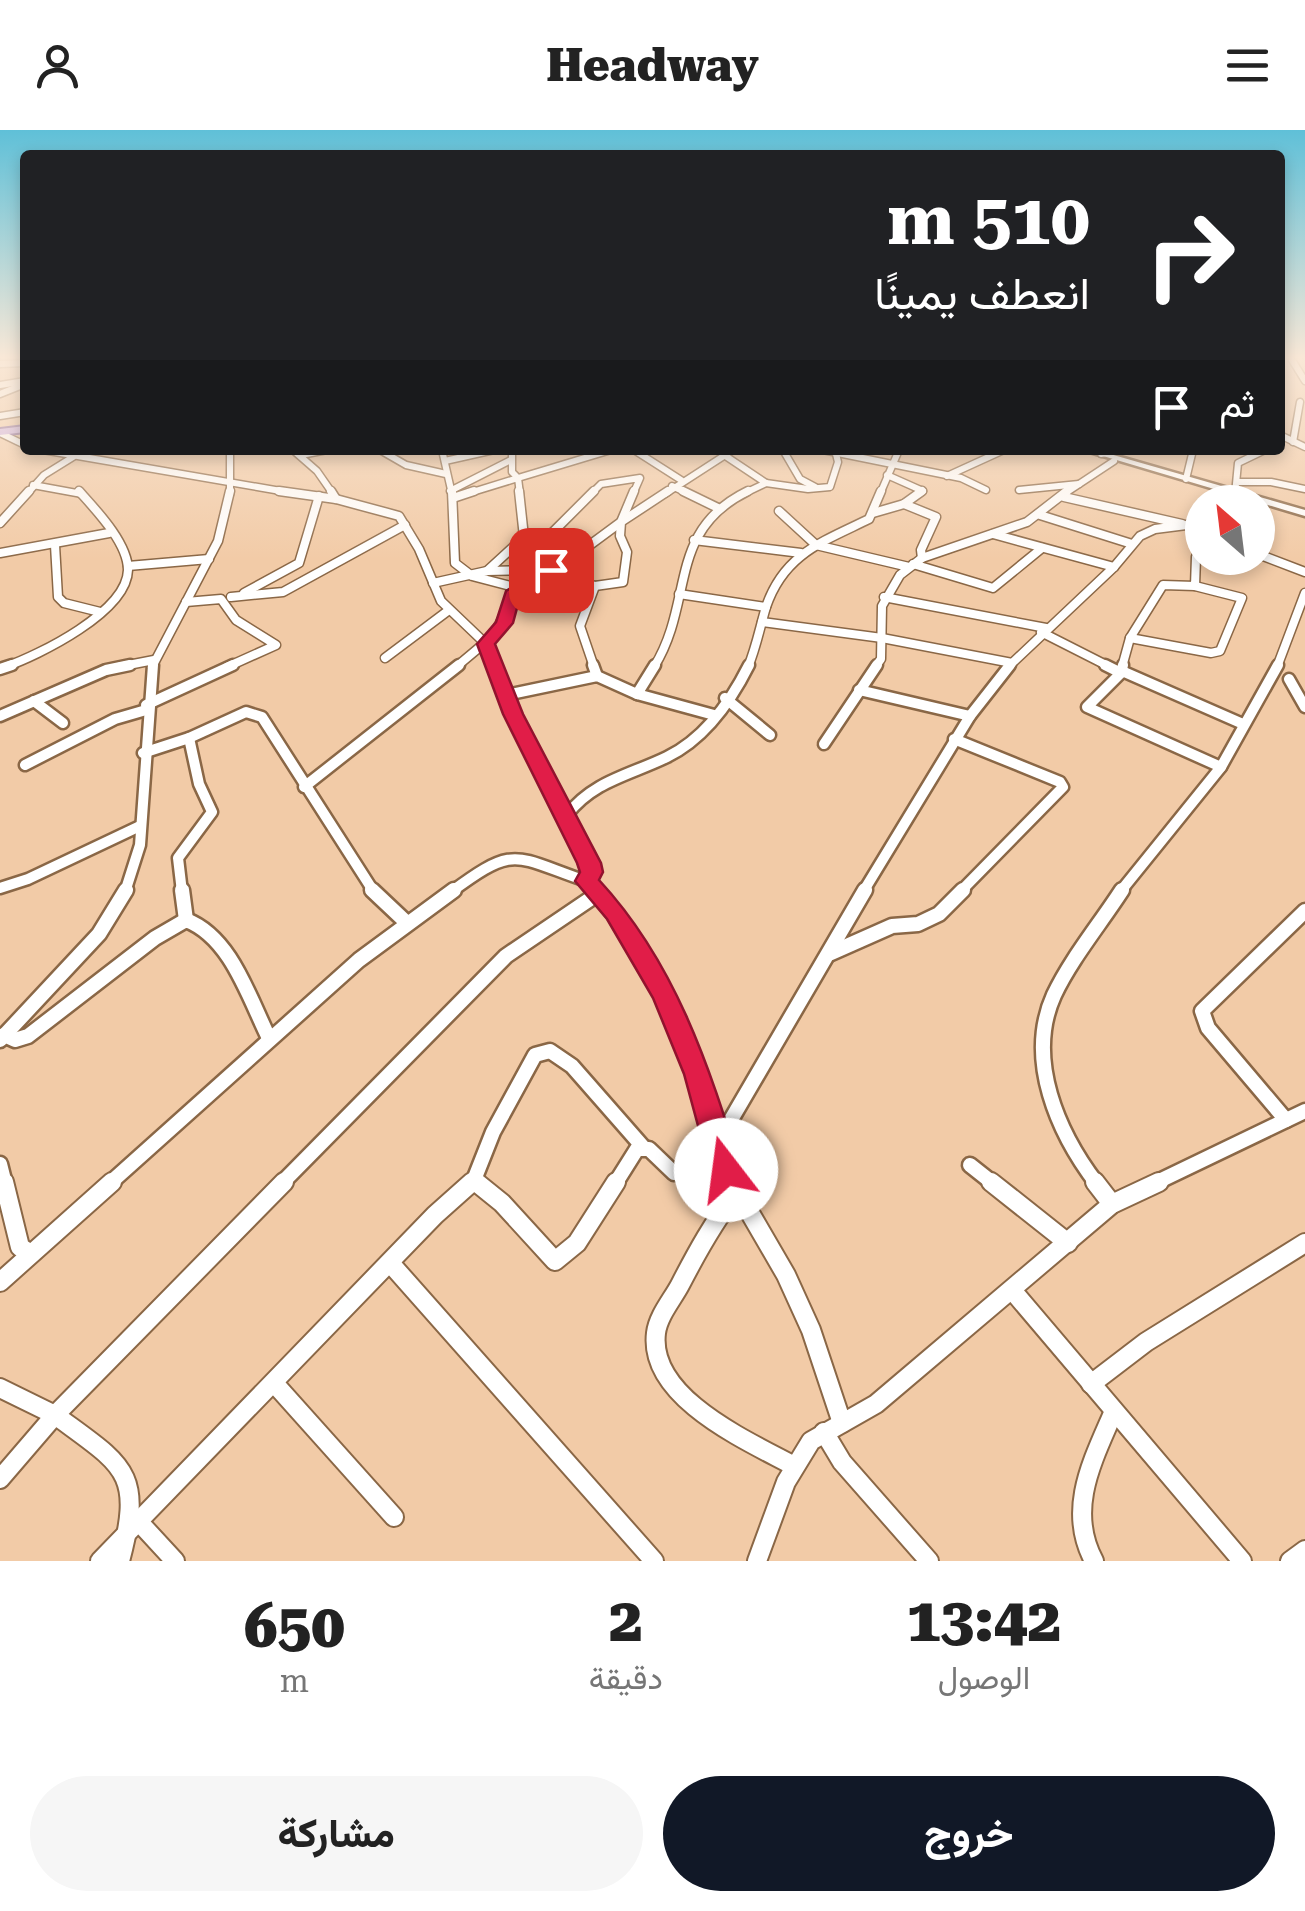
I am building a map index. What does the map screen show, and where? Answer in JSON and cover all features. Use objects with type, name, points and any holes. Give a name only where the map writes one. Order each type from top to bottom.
[{"type":"street","points":[[1293,442],[1296,426]]},
{"type":"street","points":[[1285,439],[1305,447]]},
{"type":"street","points":[[68,455],[336,499],[390,512],[406,525],[449,610],[486,644],[506,695],[589,863],[592,872],[586,881]]},
{"type":"street","points":[[2,1038],[99,934],[134,868],[146,708],[154,660],[209,559],[226,518],[230,455]]},
{"type":"street","points":[[299,455],[318,471],[336,499]]},
{"type":"street","points":[[389,455],[406,465],[446,474]]},
{"type":"street","points":[[443,455],[452,495],[453,557],[460,570],[518,588]]},
{"type":"street","points":[[444,461],[471,455]]},
{"type":"street","points":[[512,455],[524,536]]},
{"type":"street","points":[[452,495],[597,455]]},
{"type":"street","points":[[641,455],[681,480]]},
{"type":"street","points":[[304,787],[486,644],[504,623],[512,594],[518,588],[725,455]]},
{"type":"street","points":[[731,455],[766,483],[821,489],[830,487],[838,462],[835,455]]},
{"type":"street","points":[[785,455],[800,479],[821,489]]},
{"type":"street","points":[[846,455],[889,470],[923,490],[904,504],[872,513]]},
{"type":"street","points":[[566,815],[573,804],[598,786],[686,746],[702,733],[748,668],[779,575],[801,553],[869,519],[896,455]]},
{"type":"street","points":[[947,476],[993,455]]},
{"type":"street","points":[[1093,455],[1192,485]]},
{"type":"street","points":[[1104,455],[1201,485]]},
{"type":"street","points":[[1186,479],[1192,455]]},
{"type":"street","points":[[1238,485],[1238,463],[1254,455]]},
{"type":"street","points":[[0,523],[33,485],[73,456]]},
{"type":"street","points":[[452,495],[511,460]]},
{"type":"street","points":[[915,563],[1040,515],[1114,461]]},
{"type":"street","points":[[585,482],[640,478],[663,470]]},
{"type":"street","points":[[889,470],[970,480],[986,490]]},
{"type":"street","points":[[433,583],[488,571],[548,572],[596,586],[611,587],[623,582],[626,552],[620,536],[621,522],[640,478]]},
{"type":"street","points":[[1239,482],[1261,481],[1305,489]]},
{"type":"street","points":[[488,571],[524,536],[550,535],[605,482]]},
{"type":"street","points":[[636,694],[664,649],[694,540],[718,508],[766,483]]},
{"type":"street","points":[[1019,490],[1080,484]]},
{"type":"street","points":[[0,669],[49,648],[100,612],[126,579],[128,566],[79,491],[33,485]]},
{"type":"street","points":[[672,486],[718,508]]},
{"type":"street","points":[[226,598],[257,588],[299,562],[319,496]]},
{"type":"street","points":[[1064,496],[1185,525]]},
{"type":"street","points":[[824,744],[881,659],[884,597],[915,563],[936,517],[904,504]]},
{"type":"street","points":[[1275,508],[1305,515]]},
{"type":"street","points":[[1275,508],[1305,515]]},
{"type":"street","points":[[779,511],[816,544],[915,563],[993,588],[1042,548]]},
{"type":"street","points":[[1040,515],[1132,544]]},
{"type":"street","points":[[186,602],[283,592],[406,525]]},
{"type":"street","points":[[100,1561],[434,1215],[474,1180],[518,1084],[541,1052],[556,1053],[572,1066],[665,1168],[682,1173],[718,1142],[831,953],[881,859],[970,716],[1044,630],[1114,566],[1132,544],[1155,529],[1185,525]]},
{"type":"street","points":[[0,552],[109,532]]},
{"type":"street","points":[[993,534],[1114,566]]},
{"type":"street","points":[[694,540],[801,553]]},
{"type":"street","points":[[55,544],[58,597],[64,603],[100,612]]},
{"type":"street","points":[[128,566],[209,559]]},
{"type":"street","points":[[1275,561],[1305,572]]},
{"type":"street","points":[[1195,575],[1195,586]]},
{"type":"street","points":[[1130,638],[1211,653],[1220,651],[1242,598],[1195,586],[1163,585],[1130,638],[1122,672],[1089,704],[1089,709],[1221,767]]},
{"type":"street","points":[[596,586],[580,626],[597,676]]},
{"type":"street","points":[[679,594],[766,607]]},
{"type":"street","points":[[884,597],[1044,630],[1122,672],[1243,724]]},
{"type":"street","points":[[1112,1204],[1073,1154],[1043,1068],[1044,1032],[1054,995],[1123,888],[1221,767],[1274,675],[1304,597]]},
{"type":"street","points":[[25,765],[276,645],[236,620],[226,598]]},
{"type":"street","points":[[386,658],[449,610]]},
{"type":"street","points":[[762,622],[882,638],[1012,664]]},
{"type":"street","points":[[0,716],[106,670],[154,660]]},
{"type":"street","points":[[1274,675],[1305,682]]},
{"type":"street","points":[[506,695],[597,676],[636,694],[714,715]]},
{"type":"street","points":[[1289,679],[1305,707]]},
{"type":"street","points":[[859,690],[970,716]]},
{"type":"street","points":[[725,698],[770,735]]},
{"type":"street","points":[[34,701],[63,723]]},
{"type":"street","points":[[143,753],[190,738],[234,716],[256,712],[374,893],[406,923]]},
{"type":"street","points":[[186,920],[178,858],[212,812],[199,784],[190,738]]},
{"type":"street","points":[[831,953],[892,926],[918,924],[939,914],[1063,787],[1060,782],[954,739]]},
{"type":"street","points":[[0,901],[4,888],[140,826]]},
{"type":"street","points":[[0,1282],[270,1038],[406,923],[488,864],[520,858],[586,881],[599,893],[666,995],[738,1192],[786,1275],[811,1330],[842,1462],[929,1561]]},
{"type":"street","points":[[0,1478],[56,1415],[474,987],[506,956],[599,893]]},
{"type":"street","points":[[1286,1120],[1208,1028],[1202,1012],[1305,911]]},
{"type":"street","points":[[2,1038],[28,1036],[155,938],[186,920],[204,926],[218,942],[270,1038]]},
{"type":"street","points":[[757,1561],[794,1466],[811,1442],[876,1404],[1112,1204],[1305,1111]]},
{"type":"street","points":[[474,1180],[502,1203],[556,1261],[566,1257],[577,1244],[631,1157],[643,1148]]},
{"type":"street","points":[[0,1164],[20,1247],[29,1254]]},
{"type":"street","points":[[970,1165],[1068,1243]]},
{"type":"street","points":[[738,1192],[712,1222],[656,1330],[655,1355],[666,1380],[688,1401],[794,1466]]},
{"type":"street","points":[[1091,1384],[1146,1342],[1305,1243]]},
{"type":"street","points":[[390,1264],[654,1561]]},
{"type":"street","points":[[1012,1290],[1242,1561]]},
{"type":"street","points":[[274,1383],[394,1516]]},
{"type":"street","points":[[0,1388],[56,1415],[124,1469],[134,1527],[120,1561]]},
{"type":"street","points":[[1094,1561],[1080,1535],[1080,1504],[1114,1411]]},
{"type":"street","points":[[134,1527],[175,1561]]},
{"type":"street","points":[[1290,1561],[1305,1550]]},
{"type":"route","points":[[551,570],[512,594],[504,623],[486,644],[513,714],[589,863],[592,872],[586,881],[615,913],[666,995],[698,1074],[726,1170]]}]
